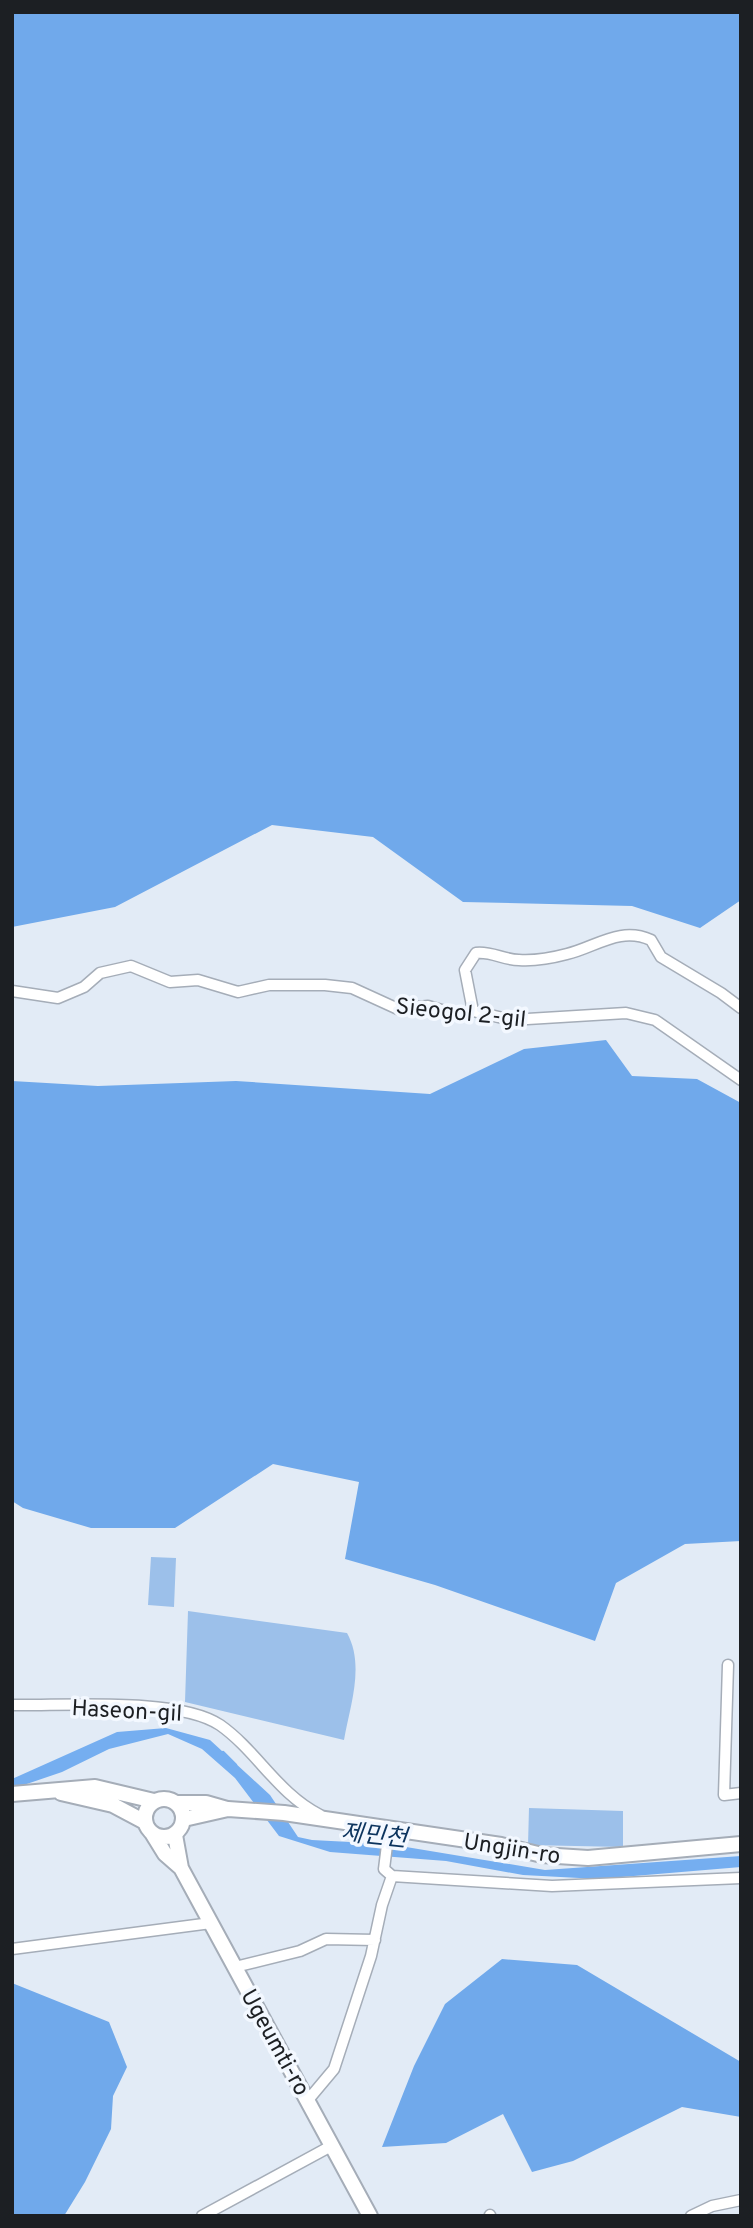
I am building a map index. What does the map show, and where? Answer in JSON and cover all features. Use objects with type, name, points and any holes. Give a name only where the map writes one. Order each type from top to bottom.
[{"type":"main road","name":"Ugeumti-ro","points":[[12,1794],[95,1787],[154,1801]]},
{"type":"main road","name":"Ugeumti-ro","points":[[57,1791],[113,1805],[149,1828],[165,1854],[181,1868]]},
{"type":"main road","points":[[166,1798],[177,1803],[206,1803],[228,1810],[184,1819],[174,1835],[163,1837],[149,1828],[146,1810],[154,1801],[166,1798]]},
{"type":"main road","points":[[177,1803],[184,1819]]},
{"type":"main road","name":"Ungjin-ro","points":[[228,1810],[284,1813],[501,1845],[542,1855],[588,1858],[741,1844]]},
{"type":"main road","name":"Ugeumti-ro","points":[[174,1835],[181,1868],[370,2216]]},
{"type":"street","points":[[473,1011],[465,970],[476,953],[518,960],[547,958],[571,953],[618,935],[651,940],[661,957],[741,1008]]},
{"type":"street","name":"Sieogol 2-gil","points":[[12,990],[58,998],[85,987],[100,973],[131,966],[170,982],[198,979],[238,992],[269,985],[325,985],[352,988],[398,1009],[428,1006],[455,1014],[473,1011],[512,1020],[626,1013],[643,1015],[655,1020],[741,1080]]},
{"type":"street","points":[[727,1665],[724,1795],[741,1793]]},
{"type":"street","points":[[176,1710],[178,1698]]},
{"type":"street","name":"Haseon-gil","points":[[12,1705],[176,1710],[220,1726],[294,1800],[330,1820]]},
{"type":"street","points":[[308,2100],[334,2069],[374,1940],[388,1873],[386,1844],[389,1829]]},
{"type":"street","points":[[388,1873],[552,1886],[741,1878]]},
{"type":"street","points":[[12,1950],[211,1923]]},
{"type":"street","points":[[235,1967],[300,1951],[326,1939],[374,1940]]},
{"type":"street","points":[[202,2216],[333,2145]]},
{"type":"street","points":[[691,2216],[712,2206],[741,2200]]},
{"type":"shaded area","points":[[12,12],[741,12],[741,900],[700,928],[632,906],[463,902],[373,837],[272,825],[115,907],[12,927]]},
{"type":"shaded area","points":[[606,1040],[632,1076],[697,1079],[741,1103],[741,1541],[685,1544],[616,1583],[595,1641],[435,1585],[345,1559],[359,1482],[273,1464],[175,1528],[91,1528],[23,1508],[12,1501],[12,1081],[98,1086],[236,1081],[430,1094],[524,1049]]},
{"type":"shaded area","points":[[151,1557],[176,1558],[174,1607],[148,1605]]},
{"type":"shaded area","points":[[188,1611],[347,1633],[355,1658],[356,1672],[344,1740],[185,1702]]},
{"type":"shaded area","name":"제민천","points":[[166,1728],[210,1740],[270,1795],[298,1837],[388,1844],[545,1870],[741,1856],[741,1867],[598,1879],[523,1875],[446,1861],[330,1852],[279,1836],[235,1778],[202,1749],[168,1734],[109,1749],[62,1772],[12,1789],[12,1779],[117,1732]]},
{"type":"shaded area","points":[[529,1808],[623,1811],[623,1847],[528,1845]]},
{"type":"shaded area","points":[[502,1959],[577,1965],[741,2062],[741,2117],[682,2107],[573,2161],[532,2172],[503,2114],[446,2143],[382,2147],[414,2066],[445,2004]]},
{"type":"shaded area","points":[[12,1983],[109,2022],[127,2067],[113,2096],[111,2129],[85,2182],[64,2216],[12,2216]]},
{"type":"waterway","name":"제민천","points":[[223,1752],[236,1765]]}]
